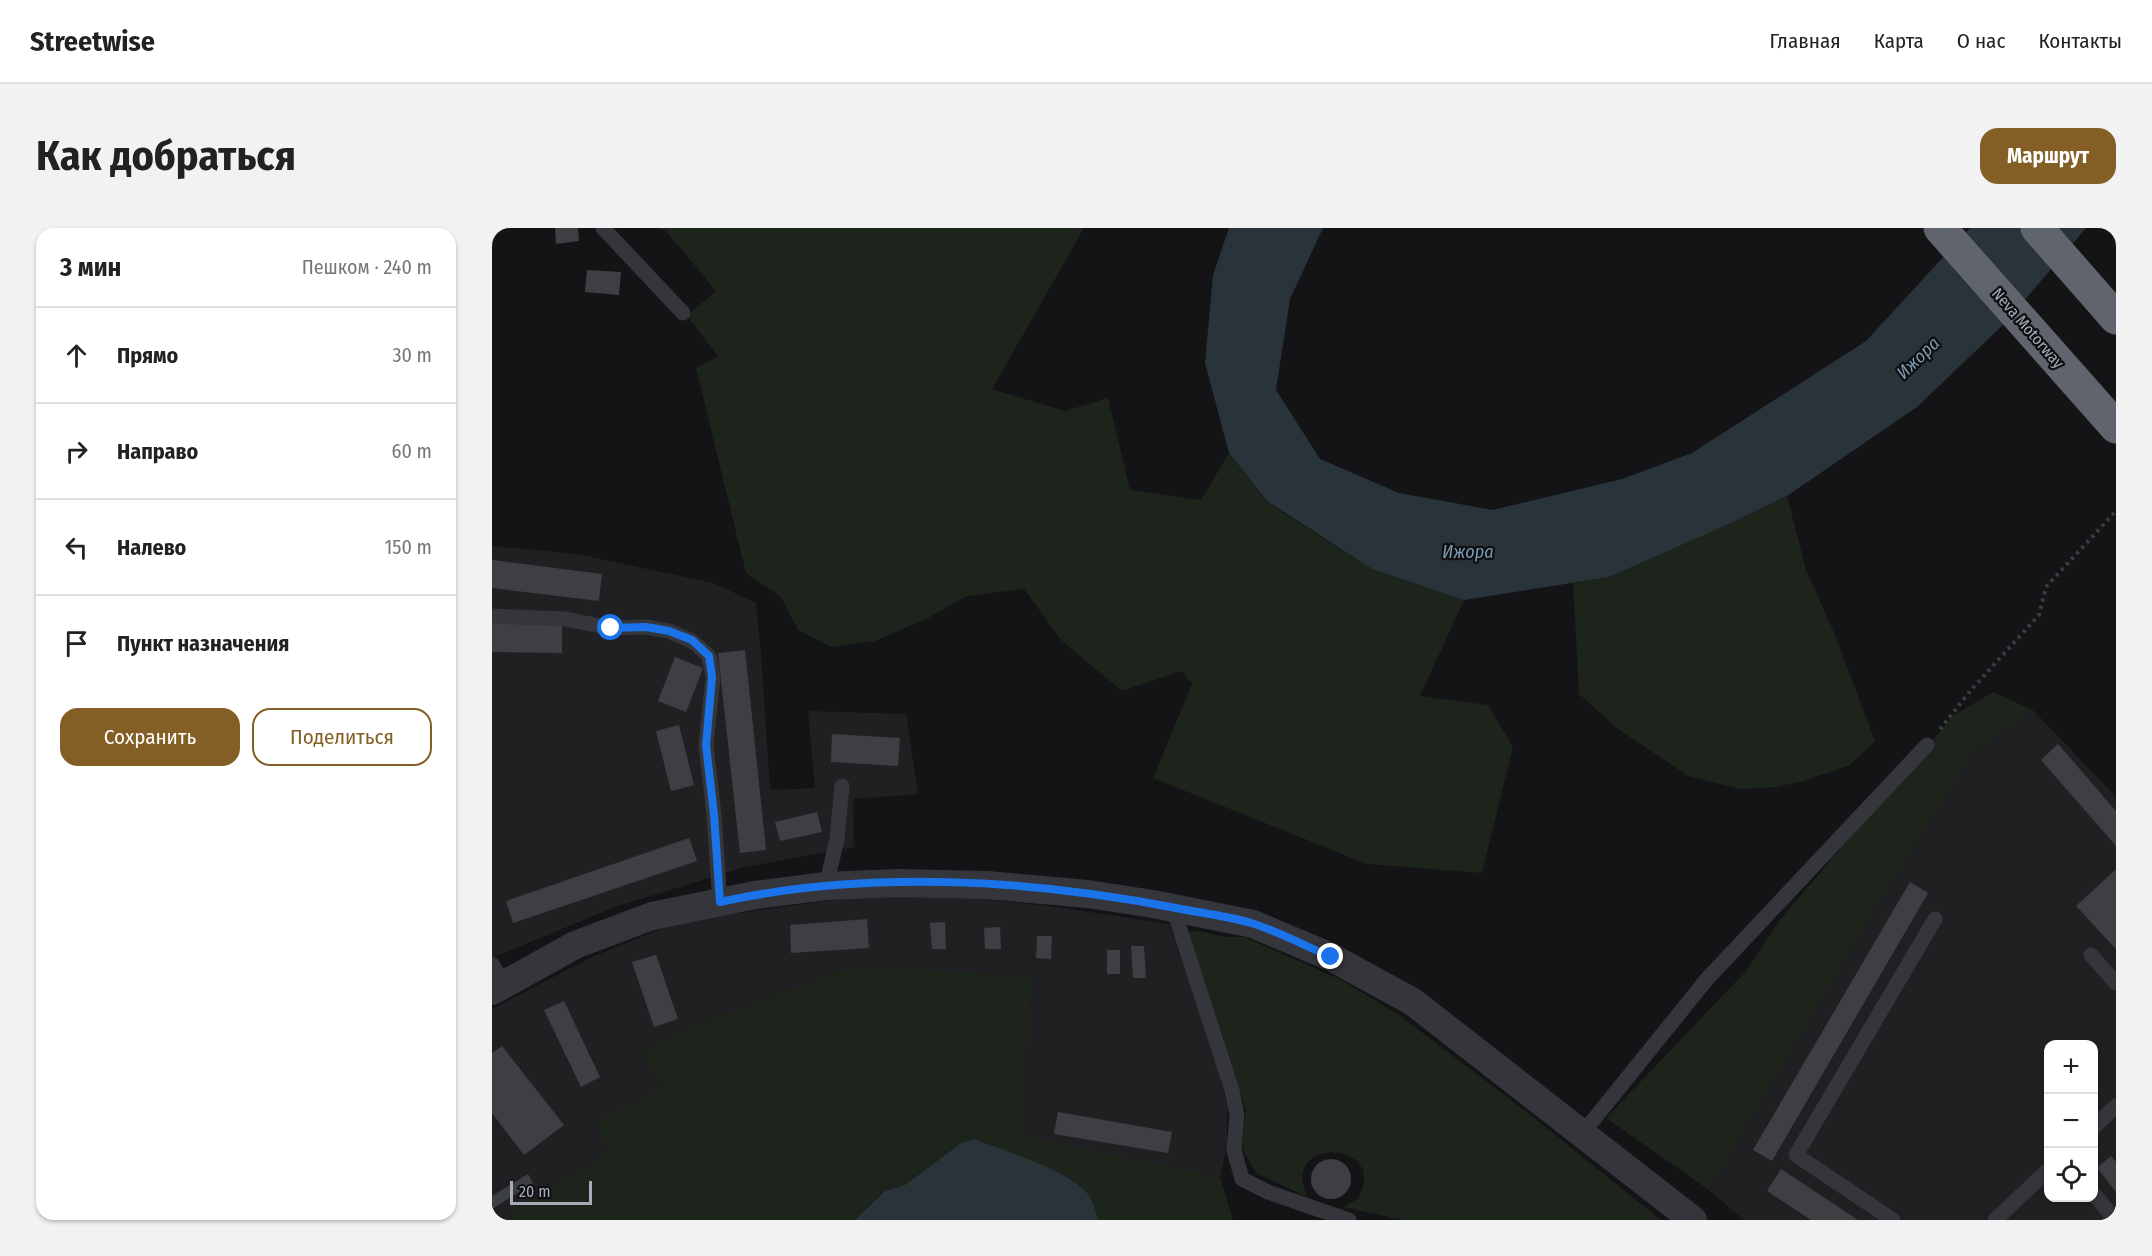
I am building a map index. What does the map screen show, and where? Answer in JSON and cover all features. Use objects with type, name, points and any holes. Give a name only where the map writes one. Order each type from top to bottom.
[{"type":"highway","name":"Neva Motorway","points":[[1940,228],[2116,427]]},
{"type":"highway","points":[[2037,228],[2116,318]]},
{"type":"street","points":[[496,980],[575,945],[652,916],[755,894],[826,886],[898,883],[987,885],[1088,894],[1173,908],[1252,924],[1331,957],[1413,1002],[1693,1220]]},
{"type":"lane","points":[[603,228],[683,313]]},
{"type":"lane","points":[[492,616],[565,619],[611,628],[646,627],[669,631],[692,640],[709,656],[712,677],[706,745],[720,902]]},
{"type":"lane","points":[[1582,1134],[1707,979],[1927,745]]},
{"type":"lane","points":[[826,886],[837,839],[842,786]]},
{"type":"lane","points":[[1173,908],[1233,1090],[1237,1116],[1234,1150],[1242,1179],[1268,1192],[1349,1220]]},
{"type":"lane","points":[[1893,1220],[1796,1155],[1935,919]]},
{"type":"lane","points":[[2091,956],[2116,983]]},
{"type":"lane","points":[[2098,1123],[2116,1106]]},
{"type":"lane","points":[[1995,1220],[2044,1175]]},
{"type":"lane","points":[[2098,1199],[2115,1220]]},
{"type":"path","points":[[1927,745],[1971,690],[2039,615],[2046,587],[2116,510]]},
{"type":"shaded area","points":[[658,228],[1084,228],[992,389],[1065,411],[1108,398],[1130,490],[1201,500],[1229,453],[1267,502],[1372,569],[1464,600],[1420,696],[1488,705],[1513,747],[1482,873],[1367,864],[1153,778],[1192,684],[1181,671],[1122,691],[1062,641],[1024,589],[967,596],[928,618],[875,641],[831,647],[798,630],[781,597],[746,573],[696,368],[718,356],[687,316],[716,291],[666,231]]},
{"type":"shaded area","points":[[1787,496],[1806,570],[1833,630],[1875,741],[1850,765],[1804,781],[1776,787],[1740,789],[1688,776],[1618,729],[1579,694],[1573,583],[1609,577]]},
{"type":"shaded area","points":[[492,546],[577,554],[713,583],[756,603],[770,790],[815,788],[808,711],[906,714],[918,794],[853,799],[854,847],[745,867],[615,907],[492,958]]},
{"type":"shaded area","points":[[1993,692],[2033,710],[1973,753],[1874,911],[1709,1190],[1606,1118],[1746,971],[1779,921],[1954,715]]},
{"type":"shaded area","points":[[2033,710],[2116,797],[2116,1220],[1744,1220],[1709,1190],[1874,911],[1973,753]]},
{"type":"shaded area","points":[[862,896],[968,897],[1169,924],[1214,1048],[1227,1106],[1227,1146],[1220,1177],[1022,1137],[1032,977],[856,965],[682,1030],[641,1053],[662,1087],[595,1120],[608,1151],[500,1220],[492,1220],[492,1009],[592,957],[680,921]]},
{"type":"shaded area","points":[[1199,931],[1224,937],[1244,937],[1340,979],[1399,1015],[1519,1106],[1661,1220],[1403,1220],[1343,1207],[1359,1198],[1364,1177],[1363,1170],[1358,1163],[1343,1154],[1324,1153],[1309,1162],[1302,1176],[1307,1197],[1256,1173],[1242,1148],[1246,1111],[1187,932]]},
{"type":"shaded area","points":[[856,965],[1032,977],[1022,1136],[1220,1177],[1233,1220],[1098,1220],[1087,1194],[1064,1175],[1029,1161],[961,1143],[905,1185],[885,1191],[855,1220],[500,1220],[608,1151],[595,1120],[662,1087],[641,1053],[682,1030]]},
{"type":"water","name":"Ижора","points":[[1229,228],[1323,228],[1290,299],[1276,390],[1320,459],[1399,493],[1493,510],[1622,479],[1692,453],[1866,341],[1970,228],[2086,228],[2005,323],[1917,407],[1787,496],[1609,577],[1464,600],[1372,569],[1267,501],[1229,453],[1205,363],[1213,275]]},
{"type":"water","points":[[974,1139],[1067,1177],[1088,1194],[1098,1220],[855,1220],[885,1191],[905,1185],[961,1143]]},
{"type":"building","points":[[555,228],[578,228],[579,241],[556,244]]},
{"type":"building","points":[[587,270],[621,272],[619,295],[585,292]]},
{"type":"building","points":[[492,560],[602,574],[599,601],[492,588]]},
{"type":"building","points":[[492,623],[562,624],[562,653],[492,652]]},
{"type":"building","points":[[745,650],[766,850],[740,853],[718,653]]},
{"type":"building","points":[[675,657],[703,668],[686,712],[658,701]]},
{"type":"building","points":[[679,725],[694,785],[671,791],[656,731]]},
{"type":"building","points":[[832,734],[900,738],[898,766],[831,762]]},
{"type":"building","points":[[2058,744],[2116,811],[2116,846],[2041,760]]},
{"type":"building","points":[[817,812],[822,832],[780,841],[775,822]]},
{"type":"building","points":[[689,838],[697,861],[513,923],[506,901]]},
{"type":"building","points":[[2115,870],[2116,872],[2116,949],[2076,906]]},
{"type":"building","points":[[1910,882],[1928,893],[1772,1161],[1753,1150]]},
{"type":"building","points":[[867,919],[869,948],[791,953],[790,925]]},
{"type":"building","points":[[945,922],[946,949],[932,949],[930,923]]},
{"type":"building","points":[[1000,927],[1001,949],[985,949],[984,928]]},
{"type":"building","points":[[1037,936],[1052,936],[1051,959],[1036,958]]},
{"type":"building","points":[[1131,946],[1144,946],[1146,978],[1133,978]]},
{"type":"building","points":[[1107,950],[1120,950],[1120,974],[1107,974]]},
{"type":"building","points":[[656,955],[678,1019],[654,1027],[632,962]]},
{"type":"building","points":[[564,1001],[600,1077],[581,1087],[544,1010]]},
{"type":"building","points":[[502,1046],[564,1125],[524,1155],[492,1113],[492,1053]]},
{"type":"building","points":[[1058,1112],[1172,1132],[1168,1153],[1054,1134]]},
{"type":"building","points":[[2111,1156],[2116,1162],[2116,1192],[2098,1169]]},
{"type":"building","points":[[1331,1159],[1339,1160],[1345,1165],[1350,1171],[1350,1187],[1345,1193],[1339,1198],[1331,1199],[1323,1198],[1317,1193],[1312,1187],[1311,1179],[1312,1171],[1317,1165],[1323,1160]]},
{"type":"building","points":[[1781,1169],[1858,1220],[1811,1220],[1767,1191]]},
{"type":"building","points":[[528,1174],[533,1183],[492,1209],[492,1196]]},
{"type":"route","points":[[611,628],[646,627],[669,631],[692,640],[709,656],[712,677],[706,745],[720,902],[755,894],[826,886],[898,883],[987,885],[1088,894],[1153,904],[1252,924],[1331,957]]}]
